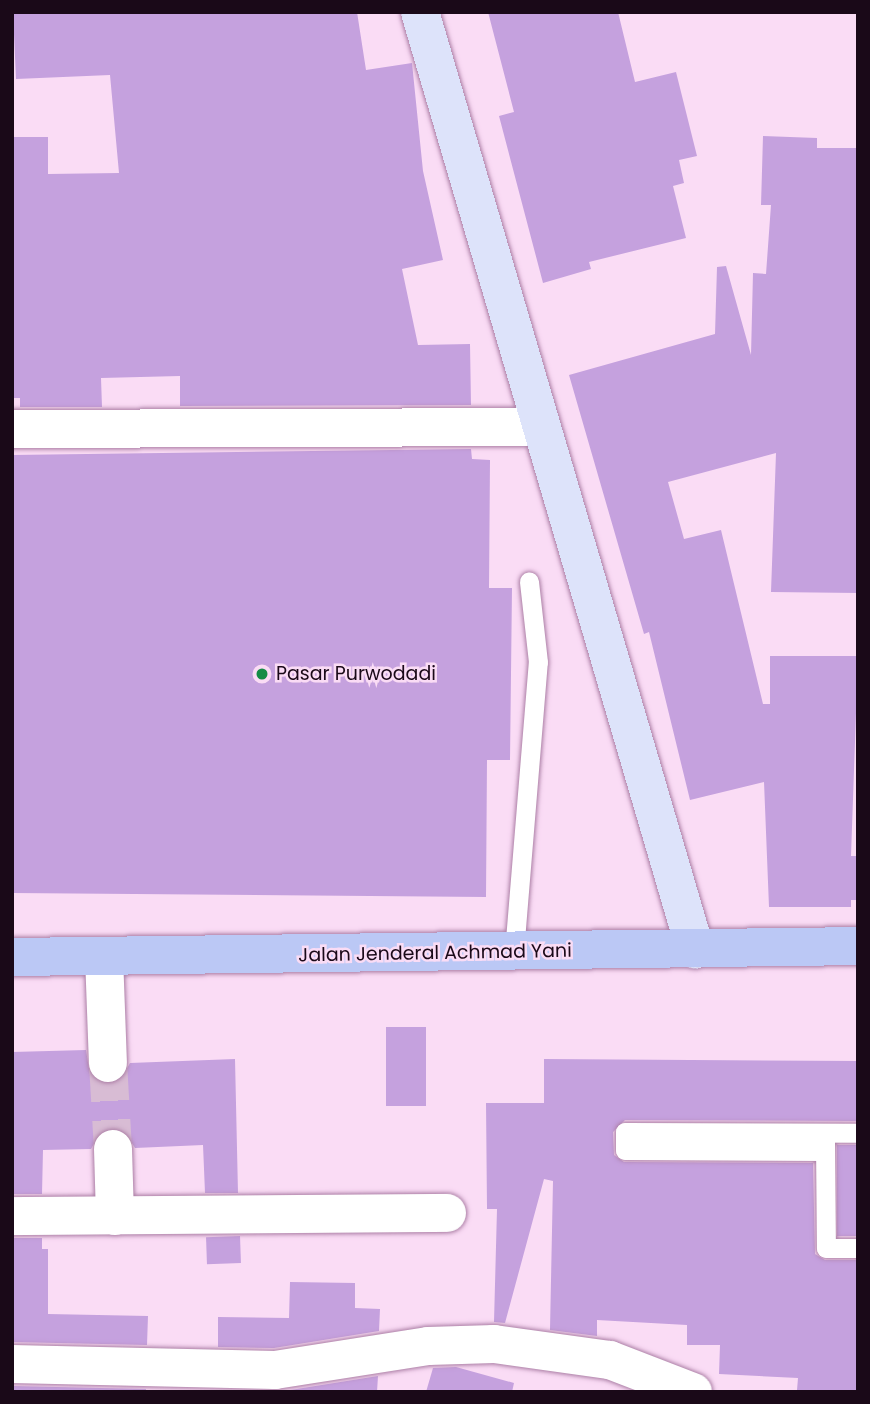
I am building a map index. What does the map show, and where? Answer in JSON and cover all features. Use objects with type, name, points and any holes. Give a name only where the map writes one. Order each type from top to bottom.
[{"type":"main road","points":[[420,12],[695,949]]},
{"type":"main road","name":"Jalan Jenderal Achmad Yani","points":[[12,957],[858,946]]},
{"type":"street","points":[[12,429],[541,427]]},
{"type":"street","points":[[104,956],[108,1063]]},
{"type":"street","points":[[113,1149],[116,1216]]},
{"type":"street","points":[[12,1216],[447,1213]]},
{"type":"street","points":[[12,1363],[275,1370],[428,1346],[494,1344],[610,1360],[693,1392]]},
{"type":"lane","points":[[514,952],[538,662],[529,582]]},
{"type":"lane","points":[[825,1142],[625,1132],[625,1150],[825,1142],[858,1133]]},
{"type":"lane","points":[[825,1142],[826,1248],[858,1248]]},
{"type":"building","points":[[13,12],[357,12],[366,70],[412,63],[423,171],[443,260],[402,269],[418,345],[470,344],[471,405],[180,406],[180,376],[101,378],[102,407],[20,407],[20,398],[12,398],[12,137],[48,137],[48,174],[119,173],[110,75],[16,79]]},
{"type":"building","points":[[488,12],[618,12],[635,82],[676,72],[697,156],[679,160],[684,183],[673,186],[686,238],[589,262],[591,269],[543,283],[499,116],[514,112]]},
{"type":"building","points":[[763,136],[817,138],[817,148],[858,148],[858,593],[771,592],[776,453],[668,482],[684,539],[721,530],[763,704],[770,704],[770,656],[858,656],[851,856],[858,856],[858,900],[851,900],[851,907],[769,907],[764,782],[690,800],[649,632],[644,634],[569,375],[715,334],[717,267],[726,266],[751,355],[753,273],[766,274],[771,205],[761,205]]},
{"type":"building","name":"Pasar Purwodadi","points":[[471,449],[472,459],[490,460],[489,588],[512,588],[510,760],[487,760],[486,897],[12,893],[12,455]]},
{"type":"building","points":[[386,1027],[426,1027],[426,1106],[386,1106]]},
{"type":"building","points":[[86,1050],[90,1075],[108,1085],[120,1081],[130,1063],[235,1059],[238,1193],[205,1193],[203,1145],[135,1148],[124,1130],[113,1127],[101,1131],[91,1149],[43,1150],[42,1194],[12,1194],[12,1052]]},
{"type":"building","points":[[544,1059],[858,1061],[858,1121],[625,1120],[613,1132],[614,1155],[624,1162],[813,1163],[815,1254],[825,1260],[858,1260],[858,1391],[797,1390],[798,1378],[719,1374],[720,1345],[687,1345],[687,1325],[597,1320],[597,1336],[550,1330],[553,1181],[544,1179],[505,1323],[494,1322],[497,1209],[487,1209],[486,1103],[544,1103]]},
{"type":"building","points":[[837,1145],[858,1145],[858,1236],[837,1236]]},
{"type":"building","points":[[240,1236],[241,1263],[207,1264],[206,1237]]},
{"type":"building","points":[[12,1238],[42,1238],[42,1249],[48,1249],[48,1314],[148,1316],[147,1345],[12,1342]]},
{"type":"building","points":[[290,1282],[355,1283],[355,1308],[380,1309],[379,1331],[274,1348],[218,1347],[218,1317],[289,1318]]},
{"type":"building","points":[[456,1367],[514,1383],[512,1392],[426,1392],[433,1368]]},
{"type":"building","points":[[378,1376],[377,1392],[278,1392]]},
{"type":"building","points":[[12,1386],[146,1389],[146,1392],[12,1392]]},
{"type":"tunnel","points":[[108,1063],[113,1149]]},
{"type":"place","name":"Pasar Purwodadi","points":[[262,674]]}]
